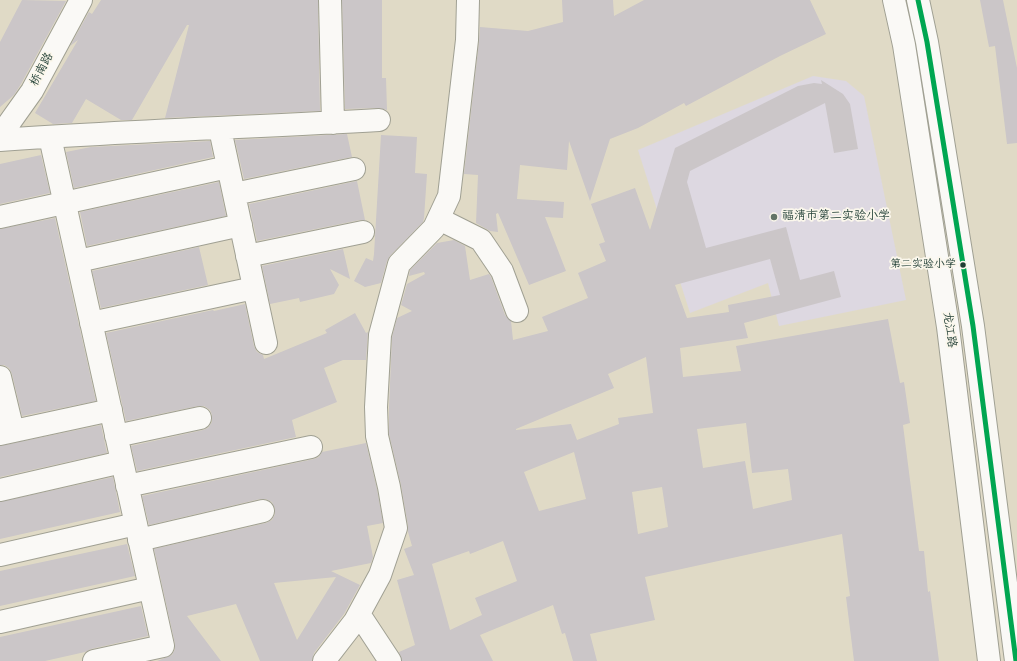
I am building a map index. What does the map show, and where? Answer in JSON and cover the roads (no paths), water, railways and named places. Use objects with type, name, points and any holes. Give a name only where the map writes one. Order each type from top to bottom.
[{"type":"street","name":"桥南路","points":[[0,136],[32,91],[81,0]]},
{"type":"street","points":[[330,0],[333,123]]},
{"type":"street","points":[[324,661],[355,622],[380,575],[396,528],[389,486],[377,436],[376,407],[380,335],[399,264],[434,228],[449,196],[467,40],[468,0]]},
{"type":"street","name":"龙江路","points":[[894,0],[905,52],[948,327],[989,661]]},
{"type":"street","name":"龙江路","points":[[918,0],[927,42],[973,326],[1016,661]]},
{"type":"street","points":[[0,140],[99,133],[220,129],[379,120]]},
{"type":"street","points":[[220,129],[266,343]]},
{"type":"street","points":[[50,137],[163,646],[94,661]]},
{"type":"street","points":[[0,217],[228,167]]},
{"type":"street","points":[[234,194],[354,169]]},
{"type":"street","points":[[438,219],[481,240],[502,271],[517,311]]},
{"type":"street","points":[[78,261],[241,225]]},
{"type":"street","points":[[247,256],[363,232]]},
{"type":"street","points":[[91,323],[254,288]]},
{"type":"street","points":[[0,377],[7,433],[111,410]]},
{"type":"street","points":[[116,436],[200,418]]},
{"type":"street","points":[[128,486],[312,447]]},
{"type":"street","points":[[0,490],[122,462]]},
{"type":"street","points":[[0,555],[263,511]]},
{"type":"street","points":[[0,622],[150,588]]},
{"type":"street","points":[[359,614],[390,661]]},
{"type":"place","name":"福清市第二实验小学","points":[[774,217]]},
{"type":"place","name":"第二实验小学","points":[[963,265]]}]
